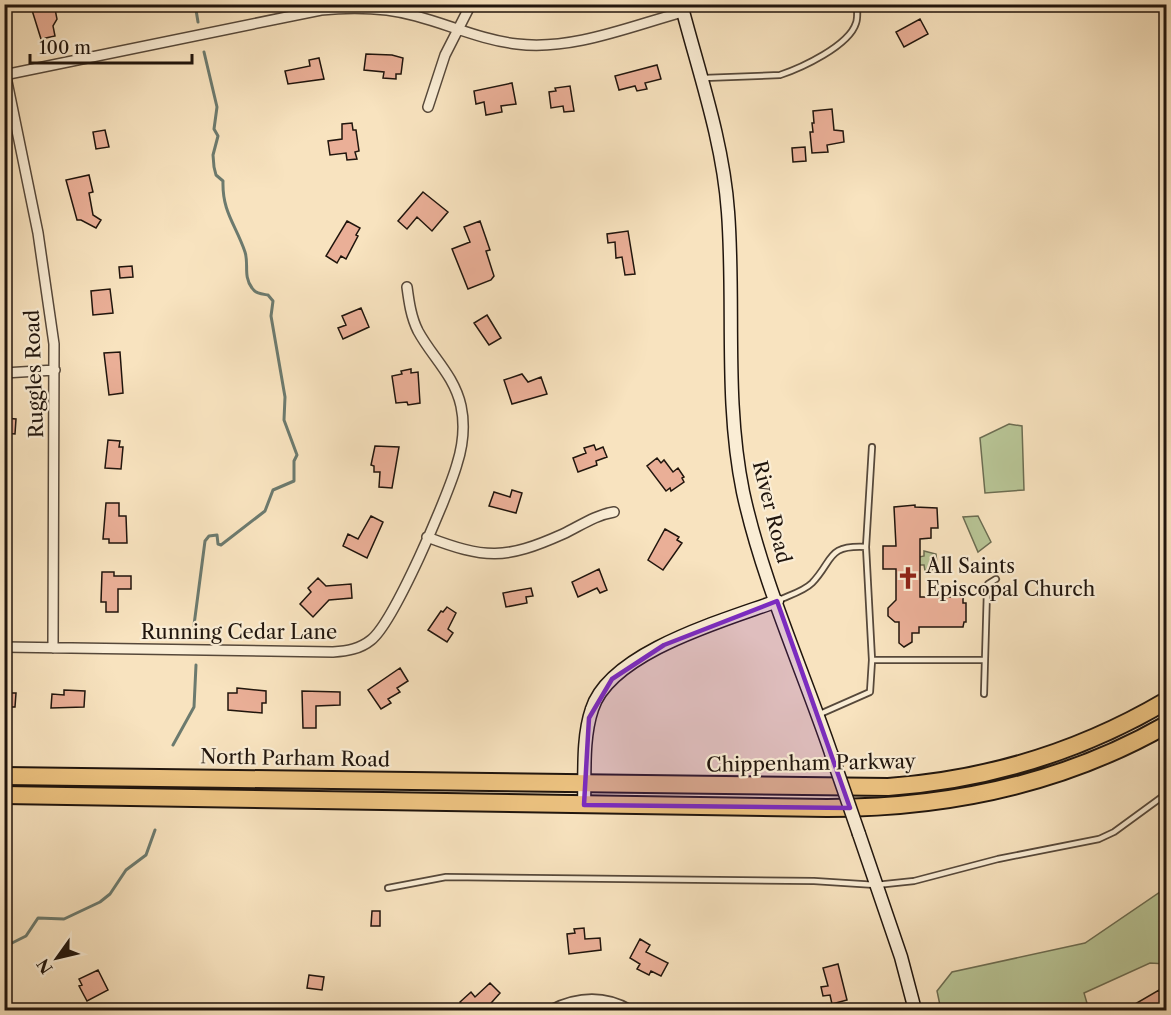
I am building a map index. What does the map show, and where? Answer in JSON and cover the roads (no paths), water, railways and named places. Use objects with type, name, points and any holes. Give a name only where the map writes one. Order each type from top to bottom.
[{"type":"highway","name":"Chippenham Parkway","points":[[585,784],[856,788],[936,782],[1004,769],[1061,752],[1124,725],[1167,701]]},
{"type":"highway","points":[[4,795],[846,808],[938,802],[995,792],[1052,776],[1106,756],[1167,725]]},
{"type":"highway","name":"North Parham Road","points":[[4,776],[585,784]]},
{"type":"main road","name":"River Road","points":[[682,8],[721,153],[726,191],[734,426],[743,491],[777,601],[901,957],[915,1011]]},
{"type":"main road","points":[[584,805],[589,718],[598,696],[612,680],[664,645],[694,631],[777,601]]},
{"type":"street","points":[[428,107],[445,55],[471,4]]},
{"type":"street","points":[[5,72],[331,9],[385,10],[497,41],[546,45],[598,36],[682,8]]},
{"type":"street","name":"Ruggles Road","points":[[5,72],[51,308],[55,370],[53,648]]},
{"type":"street","name":"Running Cedar Lane","points":[[4,647],[310,652],[349,650],[371,640],[383,626],[427,537],[457,465],[463,421],[453,384],[414,322],[407,287]]},
{"type":"street","points":[[4,373],[55,370]]},
{"type":"street","points":[[427,537],[476,552],[500,555],[524,550],[597,517],[614,512]]},
{"type":"street","points":[[551,1011],[585,999],[602,1000],[630,1011]]},
{"type":"lane","points":[[701,78],[780,75],[792,71],[839,44],[851,33],[857,23],[857,4]]},
{"type":"lane","points":[[916,4],[931,4]]},
{"type":"lane","points":[[817,715],[870,692],[872,660],[866,547],[872,447]]},
{"type":"lane","points":[[777,601],[807,588],[833,554],[851,546],[866,547]]},
{"type":"lane","points":[[984,694],[987,590],[988,584],[996,579]]},
{"type":"lane","points":[[872,660],[984,660]]},
{"type":"lane","points":[[388,888],[446,877],[813,881],[876,885],[914,881],[998,859],[1099,839],[1114,832],[1167,794]]},
{"type":"waterway","points":[[195,4],[198,22]]},
{"type":"waterway","points":[[196,638],[194,625],[205,541],[209,536],[217,535],[218,544],[221,545],[265,511],[273,490],[294,481],[294,461],[297,455],[284,420],[285,397],[271,316],[273,301],[268,295],[255,291],[249,284],[245,252],[227,210],[223,181],[216,175],[214,167],[213,155],[218,136],[214,129],[217,107],[204,52]]},
{"type":"waterway","points":[[173,745],[194,707],[196,665]]},
{"type":"waterway","points":[[4,947],[26,936],[38,918],[64,919],[100,902],[110,894],[126,870],[146,855],[155,830]]},
{"type":"place","name":"All Saints Episcopal Church","points":[[908,578]]}]
